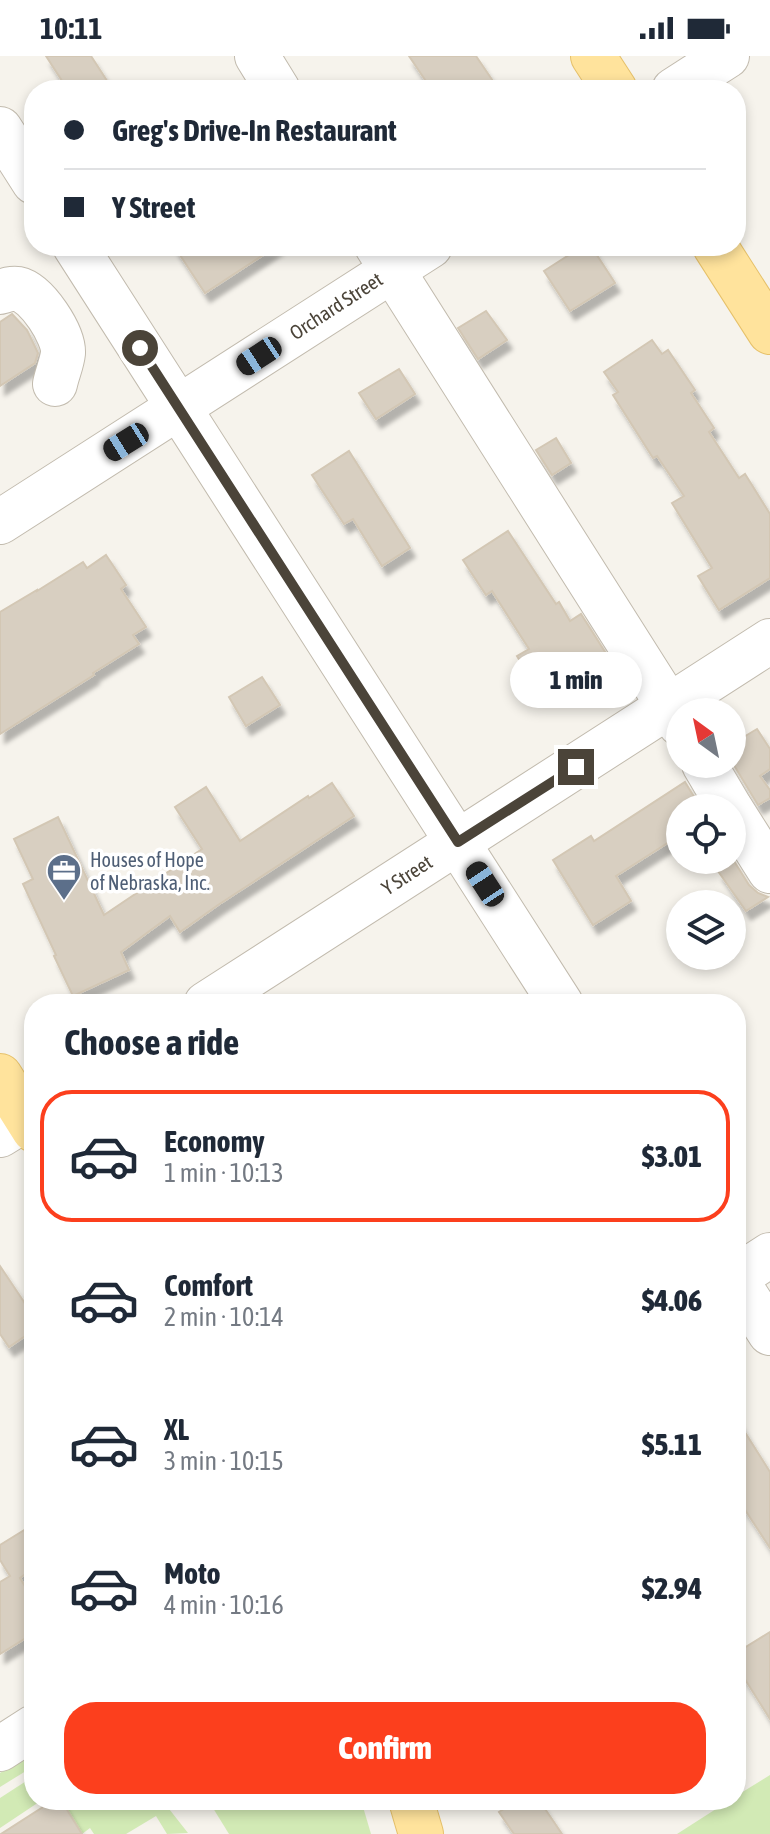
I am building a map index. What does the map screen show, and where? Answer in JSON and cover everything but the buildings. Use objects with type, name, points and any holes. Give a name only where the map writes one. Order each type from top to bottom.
[{"type":"main road","points":[[593,56],[609,80]]},
{"type":"main road","points":[[721,256],[770,332]]},
{"type":"main road","points":[[0,1076],[24,1124]]},
{"type":"main road","points":[[414,1810],[421,1834]]},
{"type":"street","points":[[257,56],[272,80]]},
{"type":"street","points":[[690,80],[727,56]]},
{"type":"street","points":[[0,129],[24,166]]},
{"type":"street","points":[[81,256],[555,994]]},
{"type":"street","points":[[385,258],[666,702]]},
{"type":"street","name":"Orchard Street","points":[[0,522],[178,408],[385,258]]},
{"type":"street","points":[[0,292],[16,288],[25,292],[36,300],[61,336],[63,353],[55,384]]},
{"type":"street","name":"Y Street","points":[[696,698],[770,641]]},
{"type":"street","name":"Y Street","points":[[222,994],[458,842],[666,720]]},
{"type":"street","points":[[746,833],[770,871]]},
{"type":"street","points":[[746,1272],[770,1255]]},
{"type":"street","points":[[746,1295],[770,1333]]},
{"type":"street","points":[[0,1749],[24,1733]]},
{"type":"green space","points":[[24,1757],[24,1772],[0,1787],[0,1773]]},
{"type":"green space","points":[[770,1775],[770,1834],[677,1834],[714,1810],[746,1810],[746,1790]]},
{"type":"green space","points":[[24,1782],[24,1810],[27,1810],[0,1828],[0,1798]]},
{"type":"green space","points":[[68,1810],[170,1810],[188,1833],[167,1834],[156,1816],[126,1834],[94,1834],[90,1828],[82,1834]]},
{"type":"green space","points":[[214,1810],[364,1810],[371,1834],[229,1834]]},
{"type":"place","name":"Houses of Hope of Nebraska, Inc.","points":[[64,902]]},
{"type":"route","points":[[140,348],[458,842],[576,767]]}]
